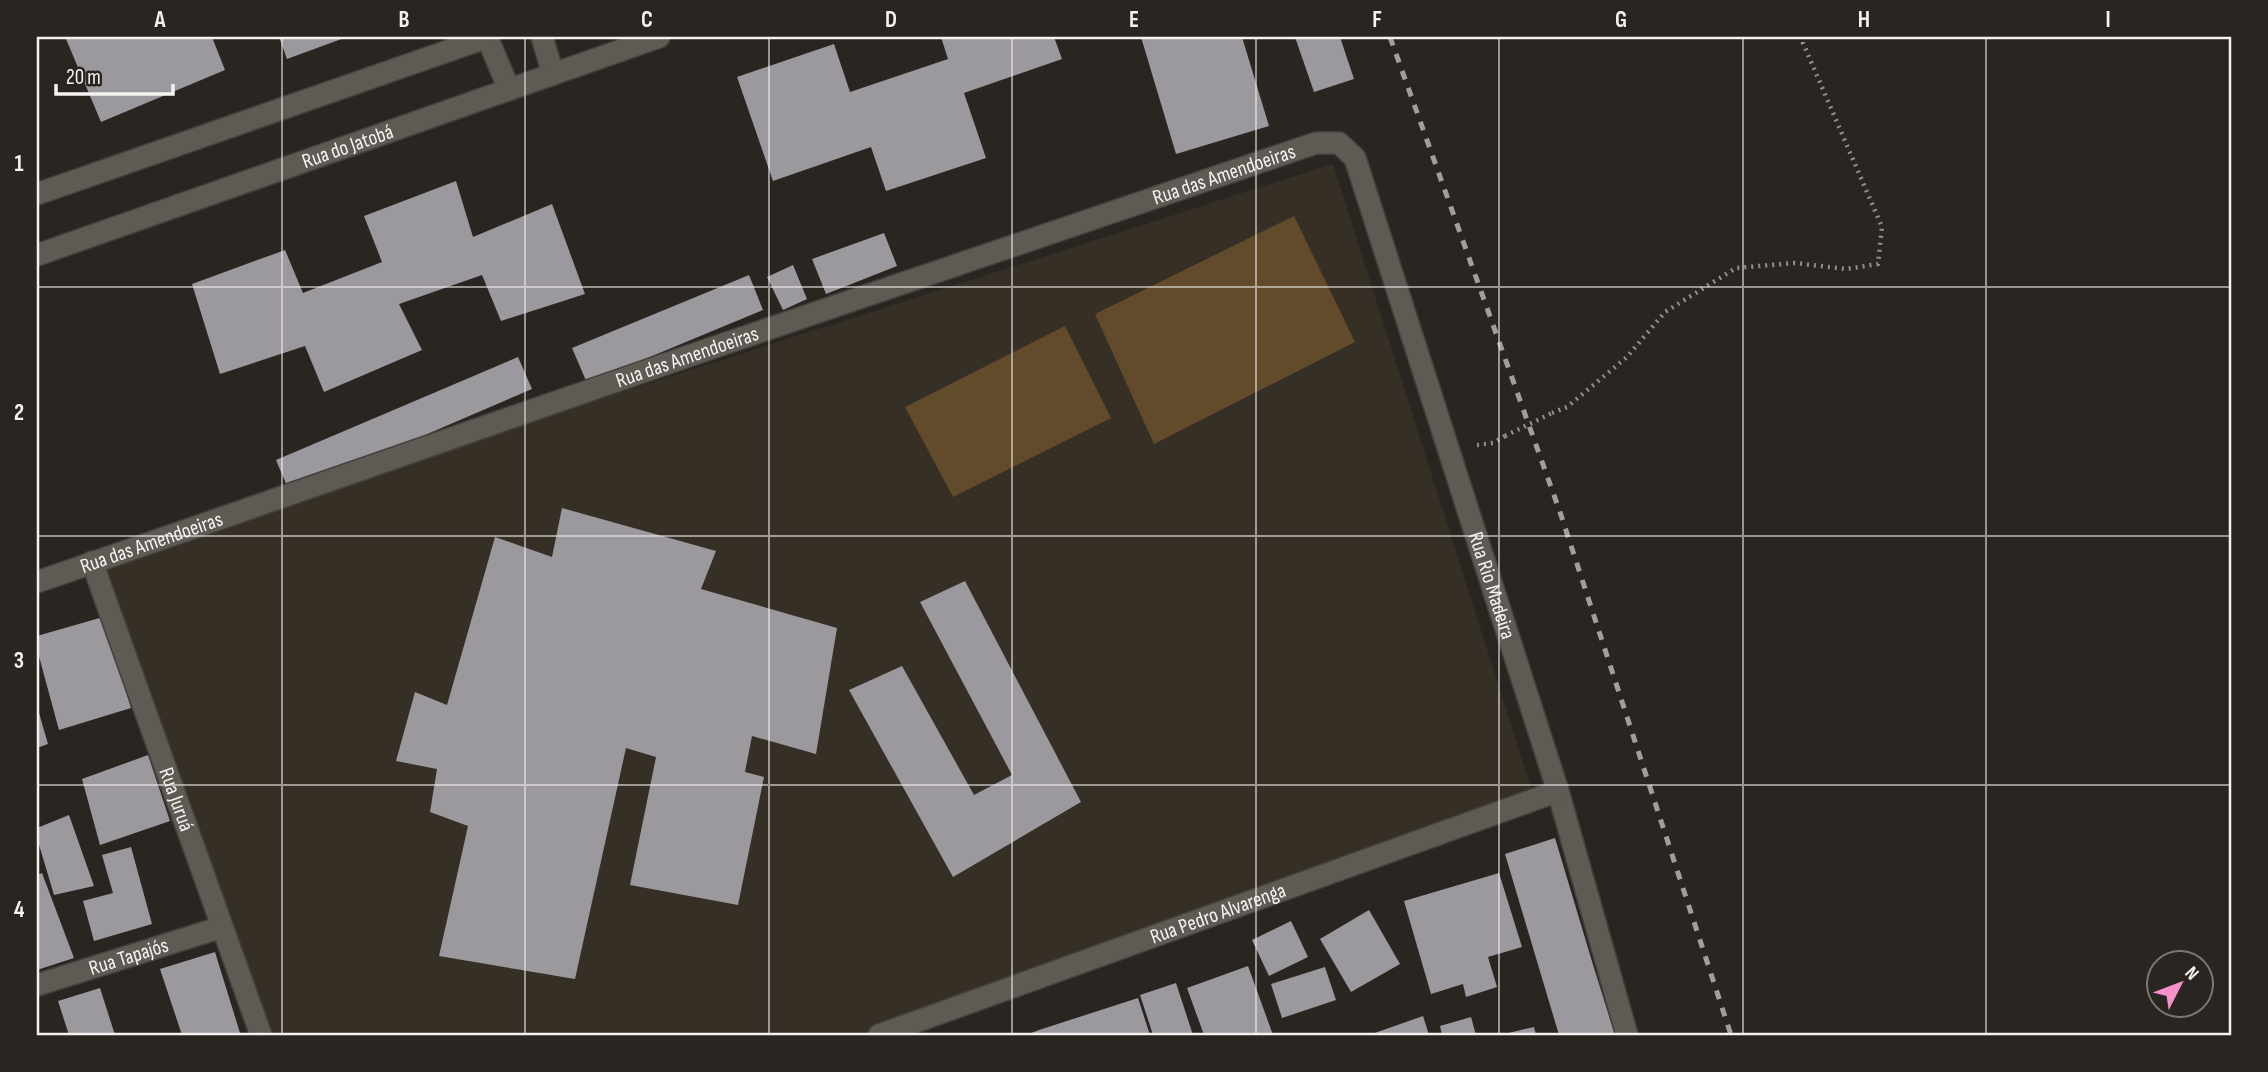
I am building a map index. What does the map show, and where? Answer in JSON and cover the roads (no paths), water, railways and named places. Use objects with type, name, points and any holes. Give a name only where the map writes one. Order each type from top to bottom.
[{"type":"street","points":[[37,194],[487,37],[509,89]]},
{"type":"street","points":[[542,37],[553,74]]},
{"type":"street","name":"Rua do Jatobá","points":[[37,255],[659,37]]},
{"type":"street","name":"Rua das Amendoeiras","points":[[37,582],[1316,143],[1339,143]]},
{"type":"street","name":"Rua Rio Madeira","points":[[1339,143],[1355,158],[1558,791],[1628,1035]]},
{"type":"street","name":"Rua Juruá","points":[[92,562],[261,1035]]},
{"type":"street","name":"Rua Pedro Alvarenga","points":[[879,1035],[929,1026],[1558,791]]},
{"type":"street","name":"Rua Tapajós","points":[[37,985],[222,927]]},
{"type":"railway","points":[[1390,37],[1560,512],[1731,1035]]}]
